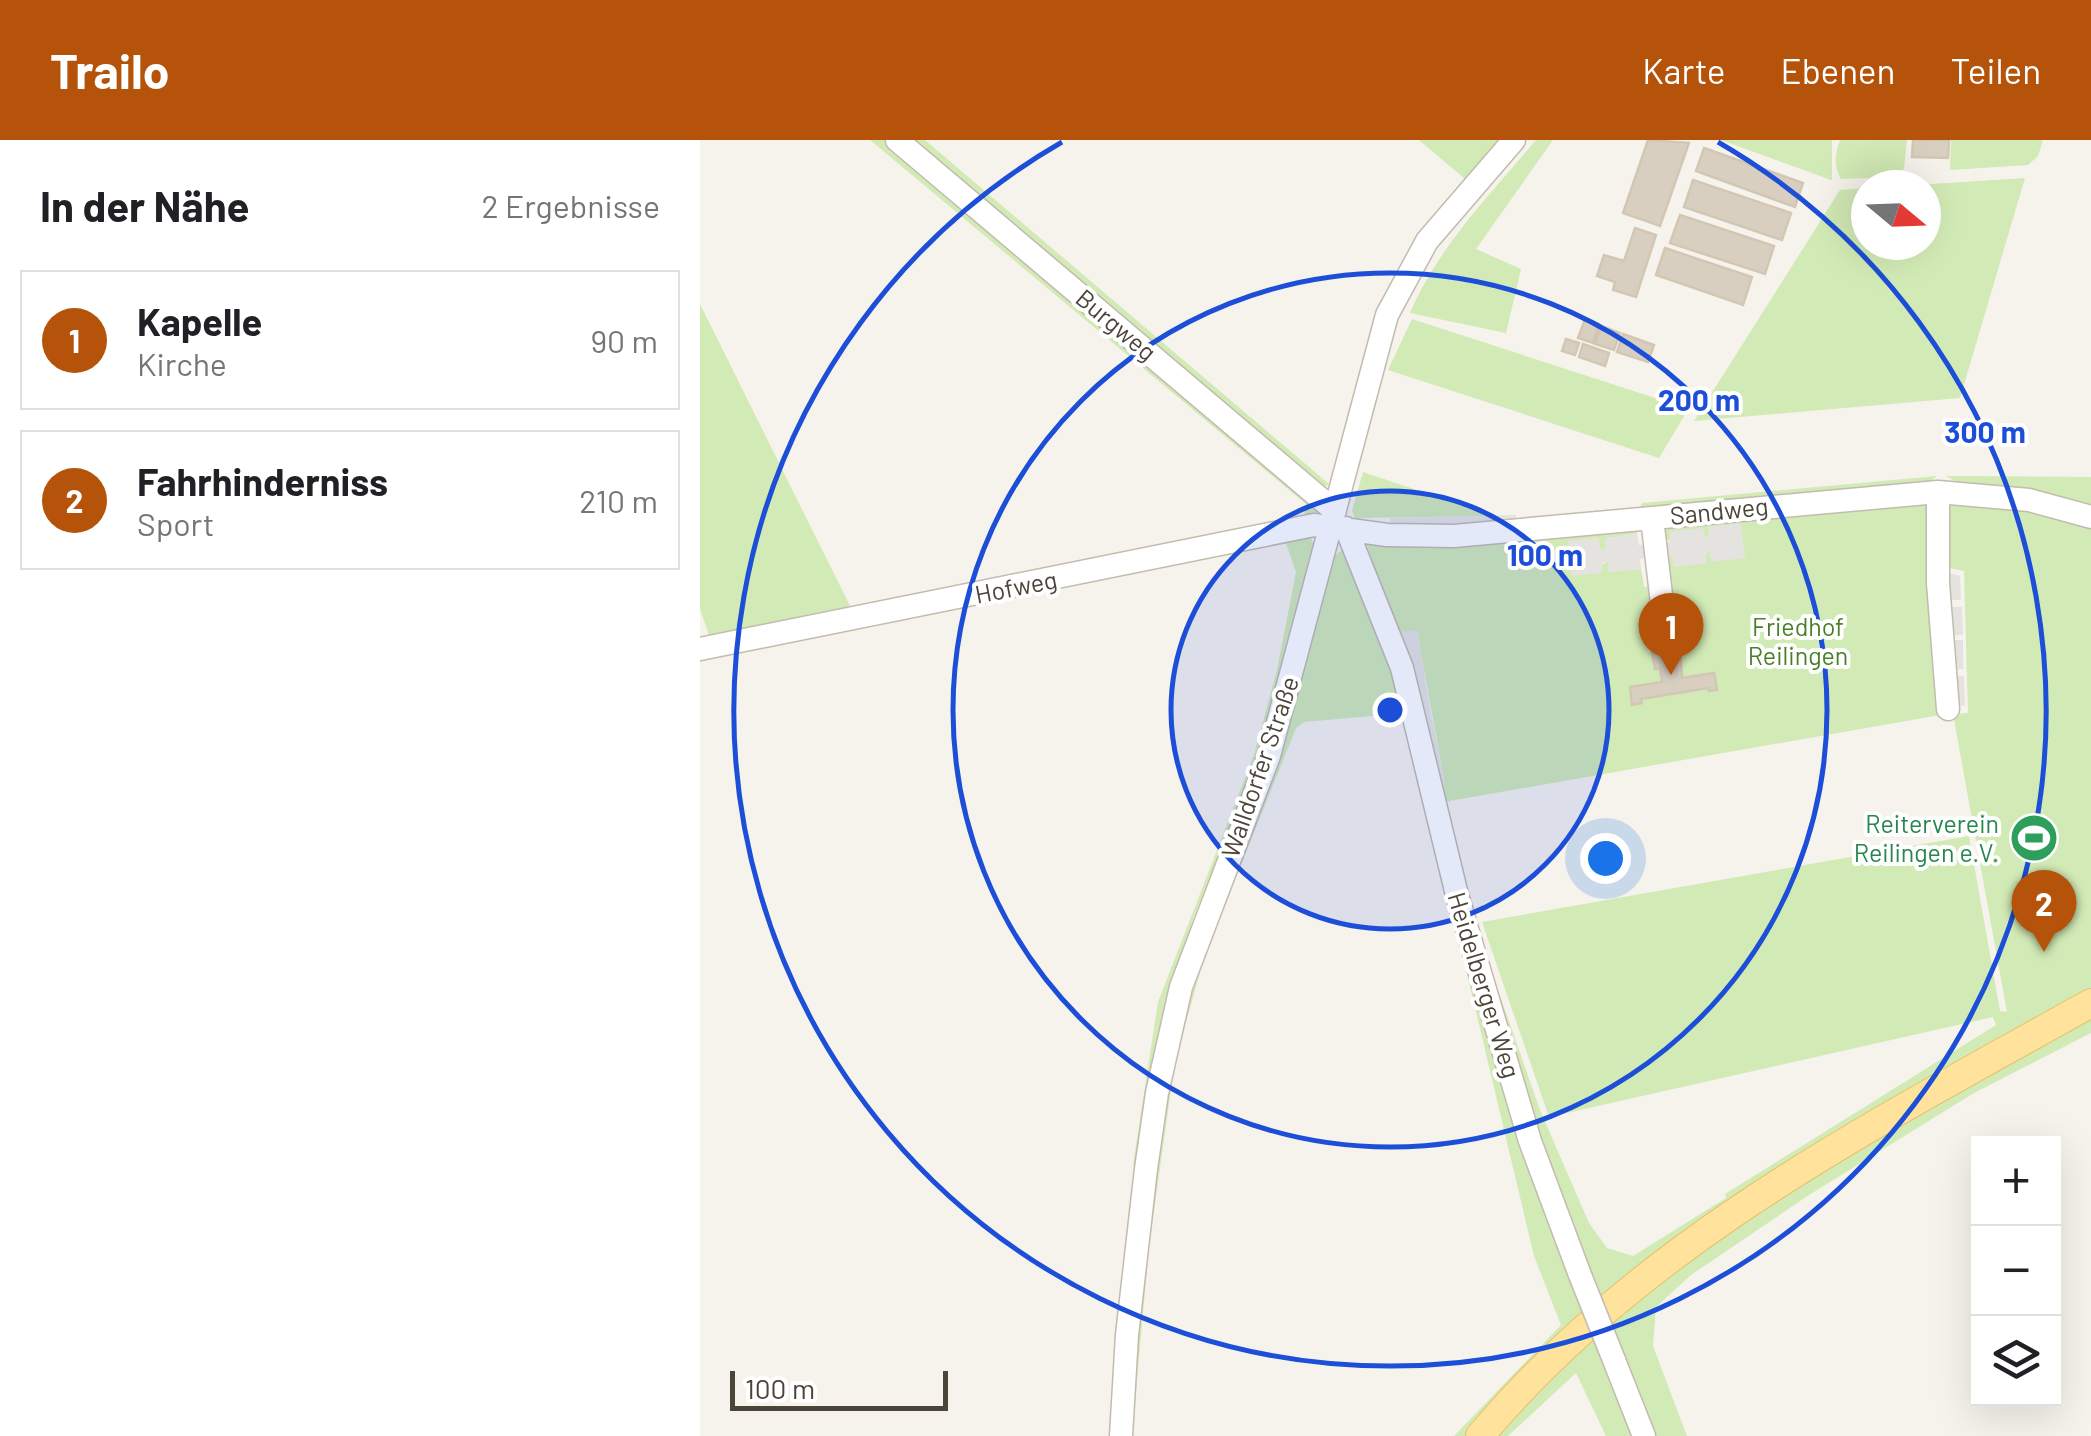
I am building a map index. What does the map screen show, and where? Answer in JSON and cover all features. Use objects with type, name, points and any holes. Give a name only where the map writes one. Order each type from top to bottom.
[{"type":"main road","points":[[1480,1436],[1566,1347],[1690,1244],[1871,1126],[2091,1002]]},
{"type":"street","name":"Burgweg","points":[[897,140],[1338,521]]},
{"type":"street","name":"Walldorfer Straße","points":[[1121,1436],[1132,1281],[1157,1093],[1168,1036],[1199,933],[1268,756],[1338,521],[1375,353],[1400,285],[1427,241],[1514,140]]},
{"type":"street","name":"Sandweg","points":[[1338,521],[1387,536],[1454,536],[1938,492],[2029,500],[2091,517]]},
{"type":"street","points":[[1938,492],[1938,583],[1948,709]]},
{"type":"street","points":[[1652,518],[1667,646]]},
{"type":"street","name":"Hofweg","points":[[700,649],[1338,521]]},
{"type":"street","name":"Heidelberger Weg","points":[[1338,521],[1402,668],[1443,847],[1530,1142],[1644,1436]]},
{"type":"green space","points":[[870,140],[925,140],[1329,484],[1323,489],[1315,516],[1302,521],[1307,505]]},
{"type":"green space","points":[[1419,140],[1498,140],[1465,179]]},
{"type":"green space","points":[[1536,140],[1553,140],[1476,249],[1521,269],[1506,333],[1410,313],[1450,244]]},
{"type":"green space","points":[[1721,140],[1832,140],[1832,180],[1831,180]]},
{"type":"green space","points":[[1840,140],[1907,140],[1903,170],[1851,170],[1851,179],[1841,179],[1837,150]]},
{"type":"green space","points":[[1951,140],[2043,140],[2038,156],[2028,165],[1950,170]]},
{"type":"green space","points":[[2025,178],[1960,398],[1694,421],[1840,190],[1851,189],[1851,260],[1941,260],[1941,183]]},
{"type":"green space","points":[[700,304],[853,612],[711,641],[700,609]]},
{"type":"green space","points":[[1412,319],[1686,408],[1686,413],[1659,458],[1388,370]]},
{"type":"green space","points":[[1363,472],[1495,516],[1355,518],[1352,511]]},
{"type":"green space","points":[[1937,476],[1926,485],[1638,512],[1642,503]]},
{"type":"green space","points":[[1946,476],[2091,477],[2091,507],[1962,485]]},
{"type":"green space","name":"Friedhof Reilingen","points":[[1927,498],[1946,714],[1438,803],[1433,786],[1445,785],[1417,631],[1395,632],[1367,545],[1456,543],[1636,525],[1637,534],[1605,538],[1606,549],[1600,550],[1598,538],[1569,542],[1572,576],[1608,562],[1609,572],[1641,569],[1644,587],[1663,583],[1665,557],[1672,555],[1674,566],[1710,551],[1712,562],[1709,538],[1670,532],[1671,542],[1661,536],[1661,524]]},
{"type":"green space","points":[[1940,503],[2028,512],[2091,527],[2091,993],[1604,1301],[1542,1141],[1456,870],[1540,1110],[1589,1223],[1607,1248],[1633,1256],[1996,1025],[1993,1017],[1549,1117],[1482,922],[1969,836],[2000,1011],[2007,1012],[1953,714],[1968,713],[1964,571],[1945,567]]},
{"type":"green space","points":[[1309,535],[1315,546],[1286,663],[1250,779],[1194,916],[1169,993],[1149,1082],[1137,1164],[1133,1165],[1158,1002],[1254,755],[1277,670],[1296,572],[1284,538]]},
{"type":"green space","points":[[1344,549],[1405,697],[1404,709],[1395,714],[1304,722],[1296,728],[1205,955],[1175,1061],[1149,1247],[1132,1436],[1129,1414],[1158,1141],[1187,997],[1288,726],[1335,555]]},
{"type":"green space","points":[[1469,967],[1591,1313],[1468,1436],[1454,1436],[1561,1325],[1534,1256],[1467,974]]},
{"type":"green space","points":[[2091,1012],[2091,1033],[1974,1093],[1809,1195],[1691,1275],[1656,1307],[1653,1346],[1687,1436],[1606,1436],[1576,1373],[1508,1436],[1494,1436],[1609,1321],[1767,1201]]},
{"type":"shaded area","points":[[1516,515],[1516,526],[1390,529],[1390,518]]},
{"type":"shaded area","points":[[1741,523],[1745,558],[1711,562],[1710,551],[1705,552],[1707,563],[1674,567],[1671,555],[1640,559],[1641,569],[1609,572],[1608,562],[1602,563],[1602,573],[1572,576],[1568,541],[1598,538],[1600,549],[1605,549],[1605,538],[1637,534],[1639,545],[1670,542],[1670,531],[1703,528],[1705,538],[1709,537],[1708,527]]},
{"type":"shaded area","points":[[1943,571],[1960,576],[1961,600],[1951,600],[1951,607],[1962,607],[1963,635],[1952,635],[1953,640],[1963,640],[1963,669],[1953,669],[1954,676],[1964,676],[1965,706],[1942,701]]},
{"type":"shaded area","points":[[1417,630],[1445,785],[1433,786],[1395,632]]},
{"type":"building","points":[[1648,140],[1689,143],[1660,226],[1623,213]]},
{"type":"building","points":[[1913,140],[1949,140],[1948,158],[1912,157]]},
{"type":"building","points":[[1704,148],[1803,183],[1795,207],[1696,171]]},
{"type":"building","points":[[1693,180],[1791,213],[1782,240],[1684,207]]},
{"type":"building","points":[[1680,215],[1774,246],[1765,274],[1670,243]]},
{"type":"building","points":[[1635,228],[1656,235],[1636,297],[1613,290],[1615,282],[1597,276],[1604,255],[1624,261]]},
{"type":"building","points":[[1665,248],[1752,277],[1743,305],[1656,275]]},
{"type":"building","points":[[1585,319],[1599,324],[1593,343],[1578,338]]},
{"type":"building","points":[[1601,326],[1620,333],[1614,350],[1595,344]]},
{"type":"building","points":[[1623,334],[1654,345],[1648,362],[1617,352]]},
{"type":"building","points":[[1566,339],[1579,343],[1575,355],[1562,351]]},
{"type":"building","points":[[1583,344],[1609,353],[1605,366],[1579,357]]},
{"type":"building","points":[[1680,648],[1682,678],[1714,673],[1717,690],[1708,688],[1641,699],[1642,703],[1632,705],[1630,687],[1662,682],[1652,652]]},
{"type":"place","name":"Kapelle","points":[[1671,675]]},
{"type":"place","name":"Reiterverein Reilingen e.V.","points":[[2034,838]]},
{"type":"place","name":"Fahrhinderniss","points":[[2044,952]]}]
